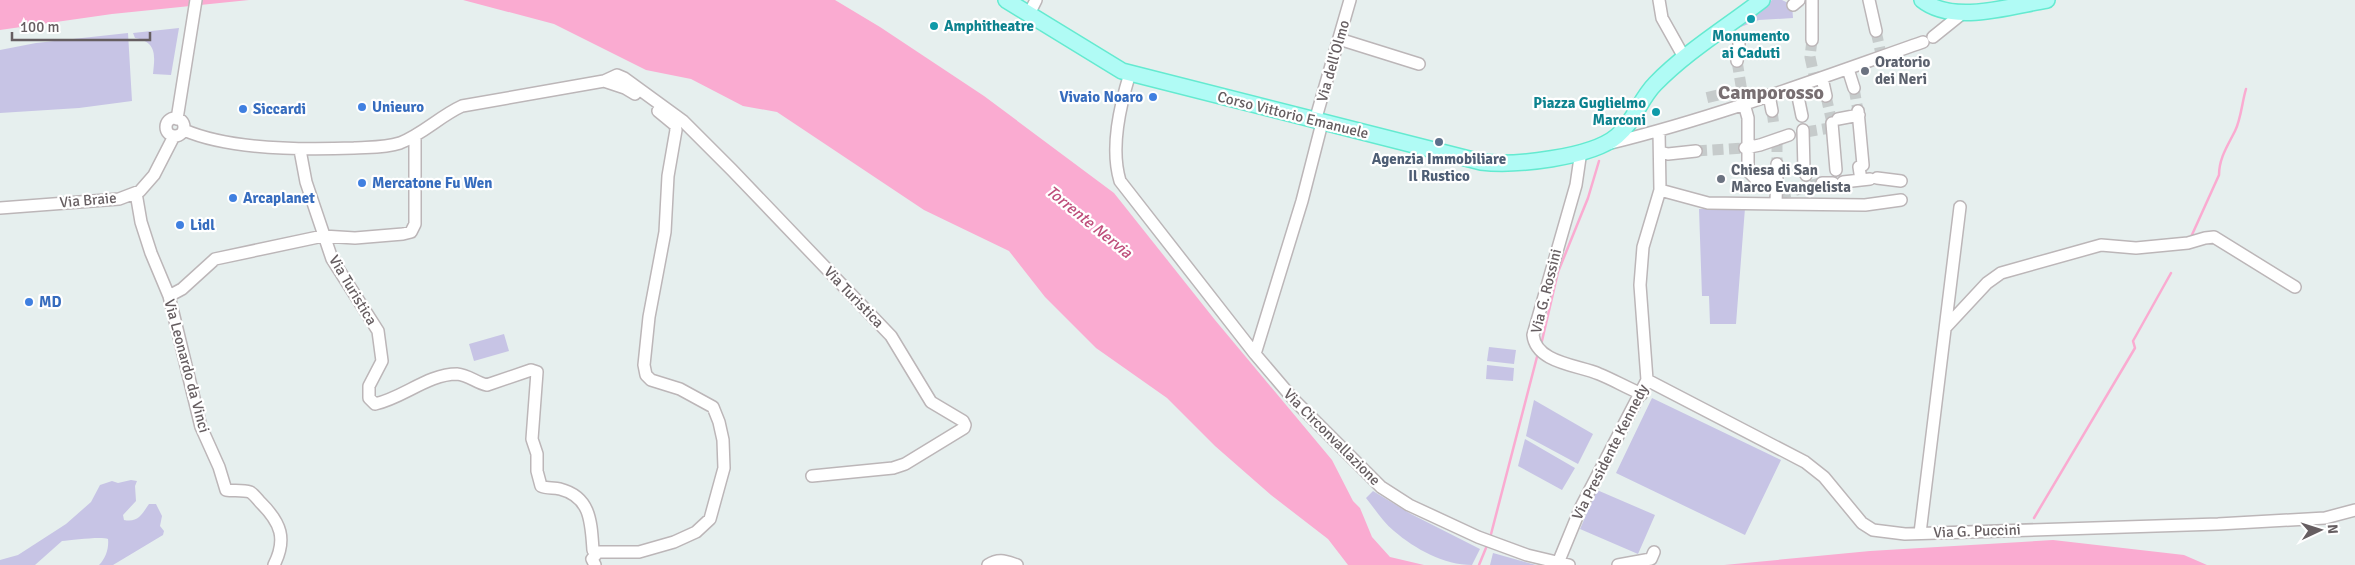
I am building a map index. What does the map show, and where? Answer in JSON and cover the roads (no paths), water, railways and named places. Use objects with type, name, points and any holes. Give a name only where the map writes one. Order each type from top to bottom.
[{"type":"main road","name":"Corso Vittorio Emanuele","points":[[1006,0],[1032,7],[1122,71],[1481,162],[1496,164],[1527,163],[1581,151],[1618,139]]},
{"type":"main road","points":[[1618,139],[1653,85],[1685,58],[1762,0]]},
{"type":"main road","points":[[1922,0],[1944,11],[1964,12],[1998,9],[2047,0]]},
{"type":"street","points":[[1020,0],[1032,7]]},
{"type":"street","name":"Via dell'Olmo","points":[[1318,122],[1350,0]]},
{"type":"street","points":[[1659,0],[1662,18],[1685,58]]},
{"type":"street","points":[[1812,0],[1812,40]]},
{"type":"street","points":[[1869,0],[1876,31]]},
{"type":"street","points":[[179,133],[184,124],[177,118],[193,5]]},
{"type":"street","points":[[1618,139],[1659,131],[1850,68],[1928,39],[1964,12]]},
{"type":"street","points":[[1340,39],[1419,64]]},
{"type":"street","points":[[1737,61],[1739,44]]},
{"type":"street","points":[[1850,68],[1854,88]]},
{"type":"street","name":"Via Circonvallazione","points":[[1130,73],[1122,105],[1116,151],[1116,164],[1120,181],[1255,354],[1296,401],[1381,487],[1409,505],[1496,543],[1563,564]]},
{"type":"street","name":"Via Turistica","points":[[179,133],[215,140],[300,150],[387,146],[415,136],[450,111],[462,106],[604,81],[617,75],[624,78],[683,122],[891,336],[930,402],[963,421],[965,425],[964,428],[905,464],[893,468],[812,476]]},
{"type":"street","points":[[1822,78],[1826,96]]},
{"type":"street","points":[[595,565],[592,559],[598,552],[639,552],[674,542],[696,532],[710,518],[724,468],[724,440],[713,406],[680,389],[651,380],[646,375],[644,365],[648,317],[665,232],[668,176],[676,130],[675,125],[625,88],[604,81]]},
{"type":"street","points":[[1796,87],[1802,116]]},
{"type":"street","points":[[1769,95],[1772,111]]},
{"type":"street","points":[[1744,104],[1748,118],[1746,148],[1749,174],[1756,178],[1777,178]]},
{"type":"street","points":[[1869,179],[1859,167],[1863,165],[1858,113],[1833,124],[1833,180],[1869,179],[1901,181]]},
{"type":"street","points":[[1255,354],[1302,201],[1318,122]]},
{"type":"street","points":[[1774,126],[1777,140]]},
{"type":"street","name":"Via Presidente Kennedy","points":[[1563,564],[1581,507],[1642,394],[1647,380],[1640,285],[1643,248],[1660,190],[1659,131]]},
{"type":"street","points":[[1746,148],[1799,132],[1806,176]]},
{"type":"street","name":"Via Braie","points":[[0,208],[119,199],[136,193],[154,175],[179,133]]},
{"type":"street","points":[[169,296],[182,290],[215,260],[323,236],[355,238],[411,232],[415,224],[415,136]]},
{"type":"street","name":"Via Turistica","points":[[300,150],[306,182],[323,236],[336,266],[378,330],[382,361],[368,393],[369,398],[375,404],[385,402],[436,378],[449,375],[469,376],[487,385],[531,370],[537,372],[532,439],[537,454],[538,481],[541,486],[559,488],[584,501],[589,518],[593,550]]},
{"type":"street","name":"Via G. Rossini","points":[[1581,151],[1576,185],[1549,272],[1533,335],[1534,342],[1544,354],[1563,363],[1599,374],[1642,394]]},
{"type":"street","points":[[1660,152],[1668,154],[1696,151]]},
{"type":"street","points":[[1776,203],[1777,164]]},
{"type":"street","points":[[1660,190],[1708,203],[1865,205],[1901,200]]},
{"type":"street","name":"Via Leonardo da Vinci","points":[[136,193],[141,222],[151,253],[169,296],[201,427],[219,467],[226,490],[250,492],[271,513],[280,529],[282,550],[274,565]]},
{"type":"street","points":[[1920,533],[1960,208]]},
{"type":"street","points":[[1946,327],[1987,283],[2001,273],[2101,245],[2136,248],[2188,243],[2206,238],[2214,238],[2295,287]]},
{"type":"street","points":[[1647,380],[1806,462],[1824,477],[1862,523],[1873,530]]},
{"type":"street","name":"Via G. Puccini","points":[[1873,530],[1920,533],[2218,524],[2325,518],[2355,510]]},
{"type":"street","points":[[1860,534],[1873,530]]},
{"type":"street","points":[[1618,565],[1652,559],[1654,552]]},
{"type":"street","points":[[988,565],[995,560],[1004,560],[1017,565]]},
{"type":"water","points":[[0,0],[249,0],[112,14],[0,30]]},
{"type":"water","name":"Torrente Nervia","points":[[463,0],[835,0],[880,27],[984,96],[1114,193],[1215,320],[1332,460],[1353,501],[1360,508],[1372,537],[1390,557],[1424,565],[1348,565],[1328,539],[1271,495],[1215,446],[1167,398],[1096,348],[1045,297],[1009,251],[924,210],[777,112],[743,106],[691,79],[646,70],[554,24]]},
{"type":"water","points":[[2053,540],[2184,555],[2207,565],[1724,565],[1870,551]]},
{"type":"waterway","points":[[2191,237],[2219,175],[2222,157],[2239,121],[2246,89]]},
{"type":"waterway","points":[[1541,345],[1558,272],[1588,198],[1599,161]]},
{"type":"waterway","points":[[2034,518],[2135,348],[2133,341],[2171,273]]},
{"type":"waterway","points":[[1490,538],[1538,353]]},
{"type":"waterway","points":[[1479,565],[1488,543]]},
{"type":"tunnel","points":[[1876,31],[1881,54]]},
{"type":"tunnel","points":[[1812,40],[1810,57],[1815,80]]},
{"type":"tunnel","points":[[1737,61],[1744,104]]},
{"type":"tunnel","points":[[1854,88],[1858,111]]},
{"type":"tunnel","points":[[1711,91],[1716,112]]},
{"type":"tunnel","points":[[1826,96],[1832,123]]},
{"type":"tunnel","points":[[1772,111],[1774,126]]},
{"type":"tunnel","points":[[1806,132],[1830,128]]},
{"type":"tunnel","points":[[1777,141],[1777,164]]},
{"type":"tunnel","points":[[1696,151],[1745,148]]},
{"type":"tunnel","points":[[1779,193],[1790,192],[1822,183]]},
{"type":"place","name":"Monumento ai Caduti","points":[[1751,19]]},
{"type":"place","name":"Amphitheatre","points":[[934,26]]},
{"type":"place","name":"Oratorio dei Neri","points":[[1865,71]]},
{"type":"place","name":"Vivaio Noaro","points":[[1153,97]]},
{"type":"place","name":"Unieuro","points":[[362,107]]},
{"type":"place","name":"Siccardi","points":[[243,109]]},
{"type":"place","name":"Piazza Guglielmo Marconi","points":[[1656,112]]},
{"type":"place","name":"Agenzia Immobiliare Il Rustico","points":[[1439,142]]},
{"type":"place","name":"Chiesa di San Marco Evangelista","points":[[1721,179]]},
{"type":"place","name":"Mercatone Fu Wen","points":[[362,183]]},
{"type":"place","name":"Arcaplanet","points":[[233,198]]},
{"type":"place","name":"Lidl","points":[[180,225]]},
{"type":"place","name":"MD","points":[[29,302]]},
{"type":"district","name":"Camporosso","points":[[1771,92]]}]
